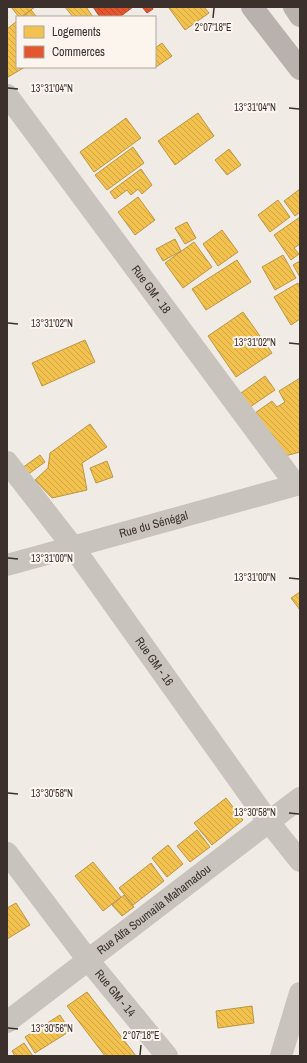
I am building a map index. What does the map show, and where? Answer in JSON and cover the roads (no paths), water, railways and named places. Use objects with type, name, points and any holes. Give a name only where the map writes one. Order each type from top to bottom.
[{"type":"main road","points":[[252,7],[300,69]]},
{"type":"main road","points":[[294,7],[300,16]]},
{"type":"street","name":"Rue GM - 18","points":[[7,95],[298,484]]},
{"type":"street","name":"Rue GM - 16","points":[[7,462],[72,547],[268,821],[300,861]]},
{"type":"street","name":"Rue du Sénégal","points":[[7,564],[298,484]]},
{"type":"street","name":"Rue Alfa Soumaila Mahamadou","points":[[7,1022],[300,798]]},
{"type":"street","name":"Rue GM - 14","points":[[7,853],[88,960],[167,1056]]},
{"type":"street","points":[[281,1056],[300,993]]}]
